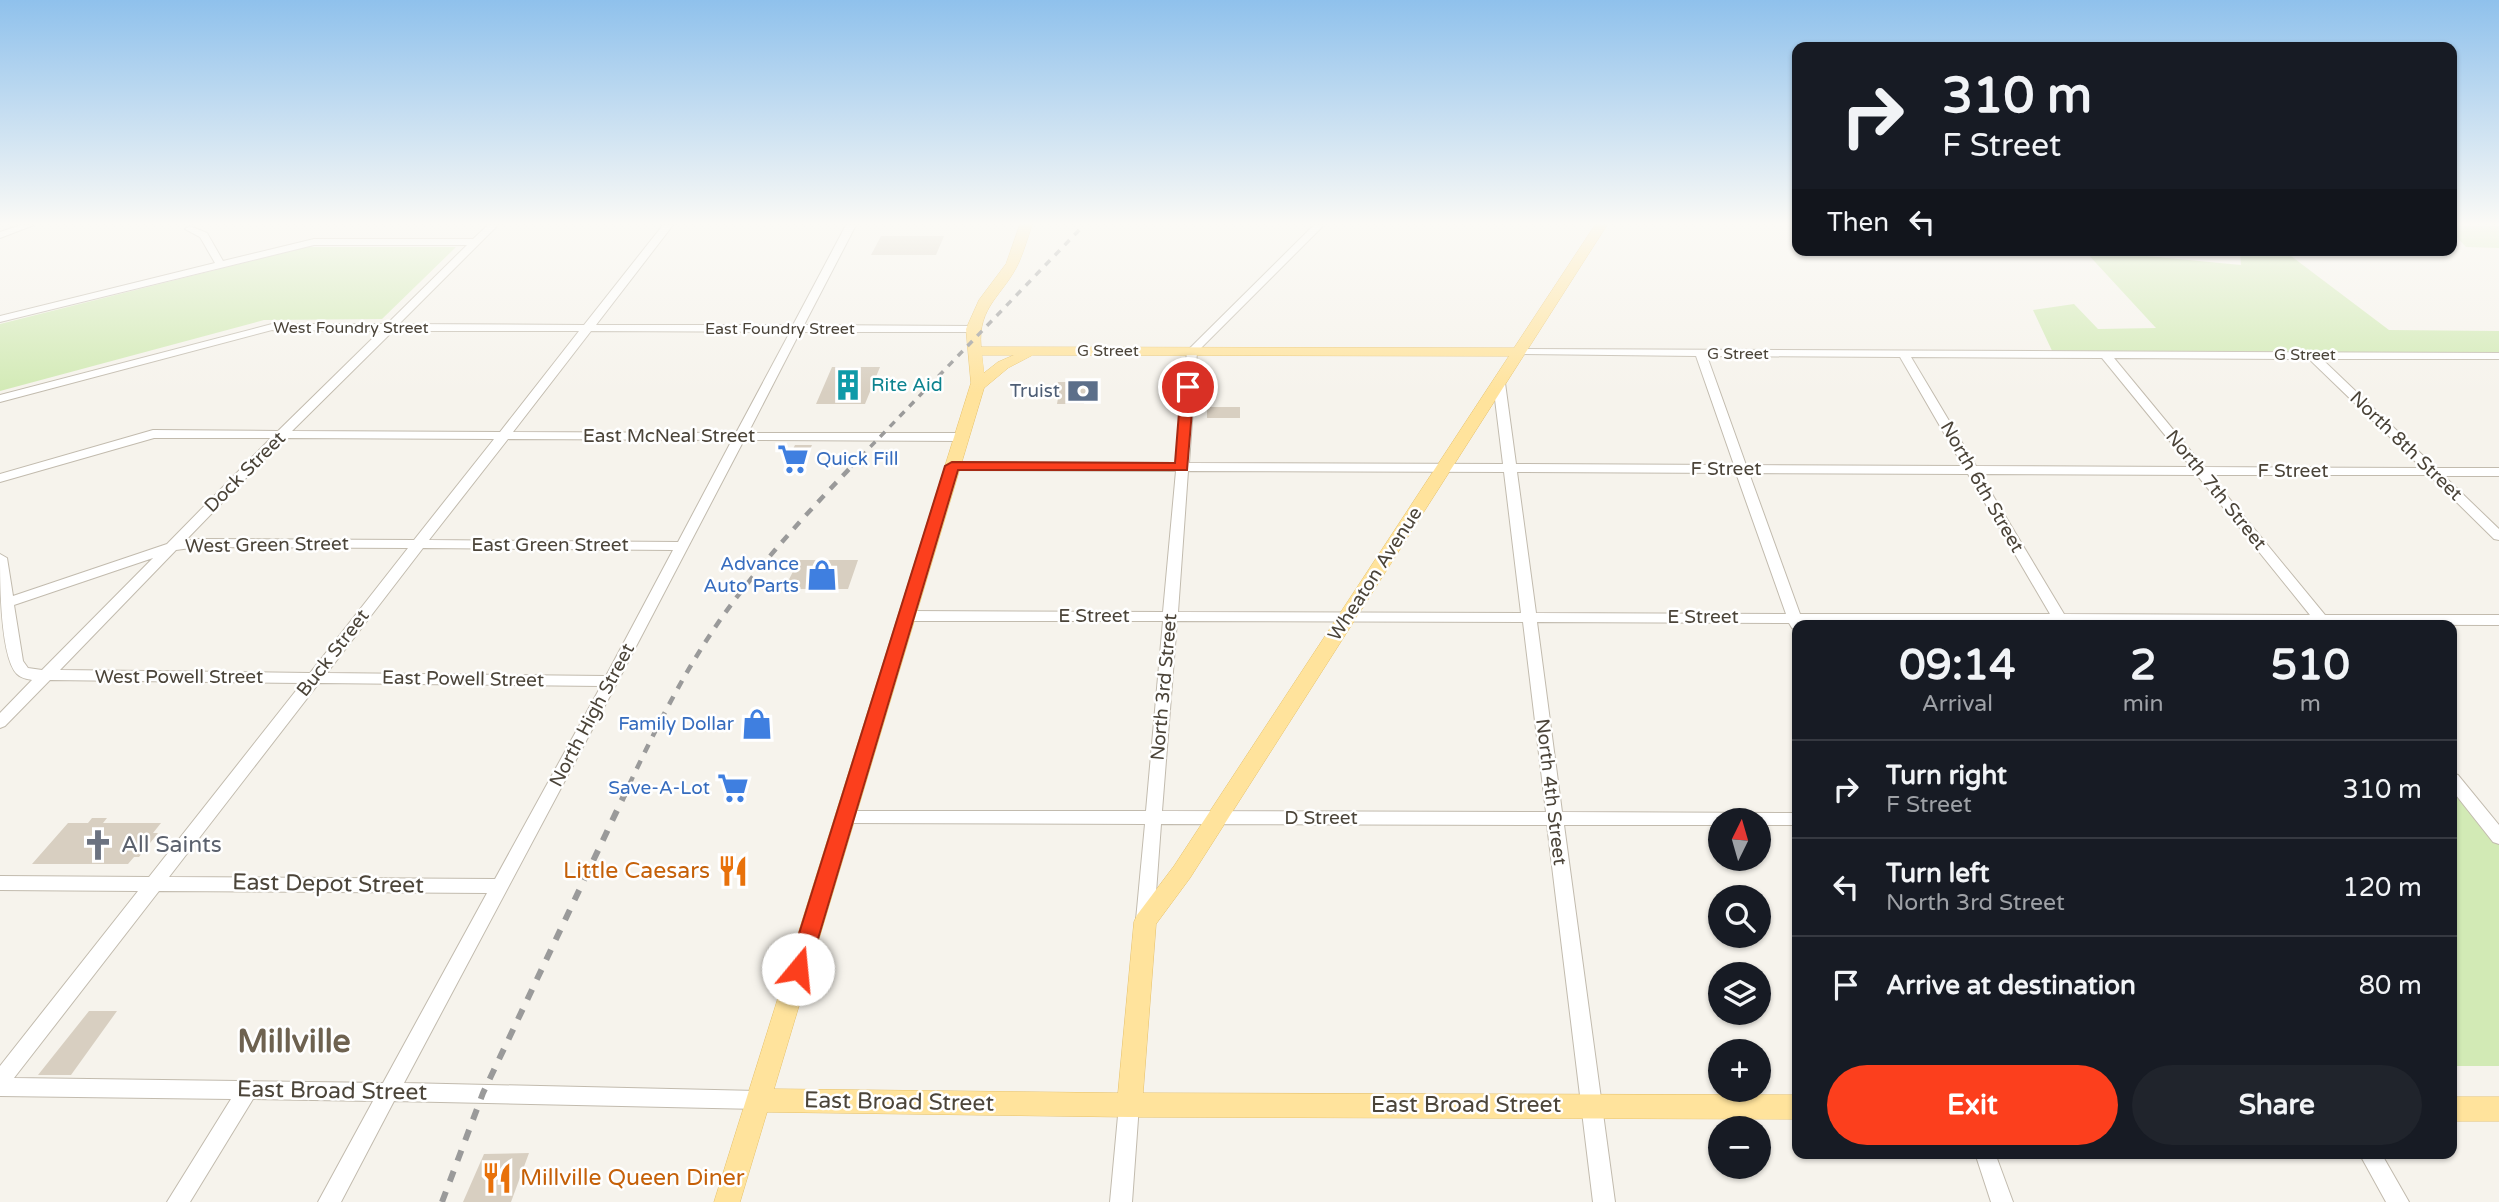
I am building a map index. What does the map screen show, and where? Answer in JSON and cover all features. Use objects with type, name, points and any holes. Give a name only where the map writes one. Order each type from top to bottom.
[{"type":"main road","points":[[727,1202],[977,386],[977,351],[973,329],[985,300],[999,281]]},
{"type":"main road","name":"Wheaton Avenue","points":[[1145,922],[1182,872],[1564,281]]},
{"type":"main road","points":[[973,329],[997,342],[1036,351]]},
{"type":"main road","name":"G Street","points":[[977,351],[1518,352]]},
{"type":"main road","points":[[977,386],[1003,365],[1036,351]]},
{"type":"main road","name":"North 3rd Street","points":[[1129,1105],[1145,922]]},
{"type":"main road","name":"East Broad Street","points":[[758,1100],[1129,1105],[1792,1107]]},
{"type":"main road","points":[[2457,1109],[2499,1109]]},
{"type":"street","points":[[0,319],[152,281]]},
{"type":"street","name":"Dock Street","points":[[0,722],[436,281]]},
{"type":"street","name":"Buck Street","points":[[0,1084],[623,281]]},
{"type":"street","name":"North High Street","points":[[329,1202],[611,681],[823,281]]},
{"type":"street","points":[[1192,351],[1262,281]]},
{"type":"street","name":"West Foundry Street","points":[[0,399],[278,326],[586,328]]},
{"type":"street","name":"East Foundry Street","points":[[586,328],[973,329]]},
{"type":"street","name":"North 3rd Street","points":[[1145,922],[1192,351]]},
{"type":"street","name":"G Street","points":[[1518,352],[2499,356]]},
{"type":"street","points":[[1700,353],[1795,620]]},
{"type":"street","name":"North 6th Street","points":[[1903,355],[2060,620]]},
{"type":"street","name":"North 7th Street","points":[[2106,355],[2322,620]]},
{"type":"street","name":"North 8th Street","points":[[2312,355],[2499,536]]},
{"type":"street","name":"North 4th Street","points":[[1499,383],[1604,1202]]},
{"type":"street","name":"East McNeal Street","points":[[0,478],[153,434],[961,437]]},
{"type":"street","name":"F Street","points":[[952,466],[2499,472]]},
{"type":"street","name":"West Green Street","points":[[4,605],[171,547],[198,543],[418,544]]},
{"type":"street","name":"East Green Street","points":[[418,544],[683,546]]},
{"type":"street","points":[[0,558],[4,605],[16,662],[23,672],[44,677]]},
{"type":"street","name":"E Street","points":[[906,616],[1529,617],[1792,622]]},
{"type":"street","name":"E Street","points":[[2457,620],[2499,620]]},
{"type":"street","name":"West Powell Street","points":[[44,677],[314,678]]},
{"type":"street","name":"East Powell Street","points":[[314,678],[611,681]]},
{"type":"street","points":[[2457,784],[2493,823],[2499,837]]},
{"type":"street","name":"D Street","points":[[845,817],[1792,819]]},
{"type":"street","name":"East Depot Street","points":[[0,883],[500,886]]},
{"type":"street","name":"East Broad Street","points":[[0,1084],[758,1100]]},
{"type":"street","points":[[177,1202],[248,1089]]},
{"type":"street","name":"North 3rd Street","points":[[1121,1202],[1129,1105]]},
{"type":"street","points":[[1986,1159],[2002,1202]]},
{"type":"street","points":[[2373,1159],[2398,1202]]},
{"type":"green space","points":[[171,281],[421,281],[382,319],[264,320],[0,391],[0,324]]},
{"type":"green space","points":[[2113,281],[2324,281],[2389,330],[2499,331],[2499,356],[2054,355],[2033,310],[2074,304],[2098,329],[2156,328]]},
{"type":"green space","points":[[2457,785],[2499,837],[2499,1066],[2457,1066]]},
{"type":"building","name":"Rite Aid","points":[[832,367],[880,367],[865,404],[816,404]]},
{"type":"building","name":"Truist","points":[[1058,382],[1088,382],[1084,404],[1057,404],[1058,398],[1054,398]]},
{"type":"building","points":[[1207,407],[1240,407],[1240,418],[1207,418]]},
{"type":"building","name":"Quick Fill","points":[[795,445],[812,445],[802,466],[786,463]]},
{"type":"building","name":"Advance Auto Parts","points":[[799,560],[858,560],[848,589],[784,589]]},
{"type":"building","name":"All Saints","points":[[92,818],[107,818],[103,823],[161,823],[153,833],[158,833],[139,857],[134,857],[128,864],[32,864],[68,823],[88,823]]},
{"type":"building","points":[[89,1011],[117,1011],[71,1075],[38,1075]]},
{"type":"building","name":"Millville Queen Diner","points":[[529,1153],[511,1202],[463,1202],[484,1154]]},
{"type":"railway","points":[[851,467],[1030,281]]},
{"type":"railway","points":[[629,785],[671,701],[720,620],[784,540],[853,465]]},
{"type":"railway","points":[[442,1202],[483,1093],[630,783]]},
{"type":"place","name":"Rite Aid","points":[[848,385]]},
{"type":"place","name":"Truist","points":[[1083,391]]},
{"type":"place","name":"Quick Fill","points":[[793,459]]},
{"type":"place","name":"Advance Auto Parts","points":[[822,575]]},
{"type":"place","name":"Family Dollar","points":[[757,724]]},
{"type":"place","name":"Save-A-Lot","points":[[733,788]]},
{"type":"place","name":"All Saints","points":[[98,845]]},
{"type":"place","name":"Little Caesars","points":[[733,871]]},
{"type":"place","name":"Millville Queen Diner","points":[[497,1178]]},
{"type":"district","name":"Millville","points":[[294,1042]]},
{"type":"route","points":[[798,969],[952,466],[1182,467],[1188,387]]}]
